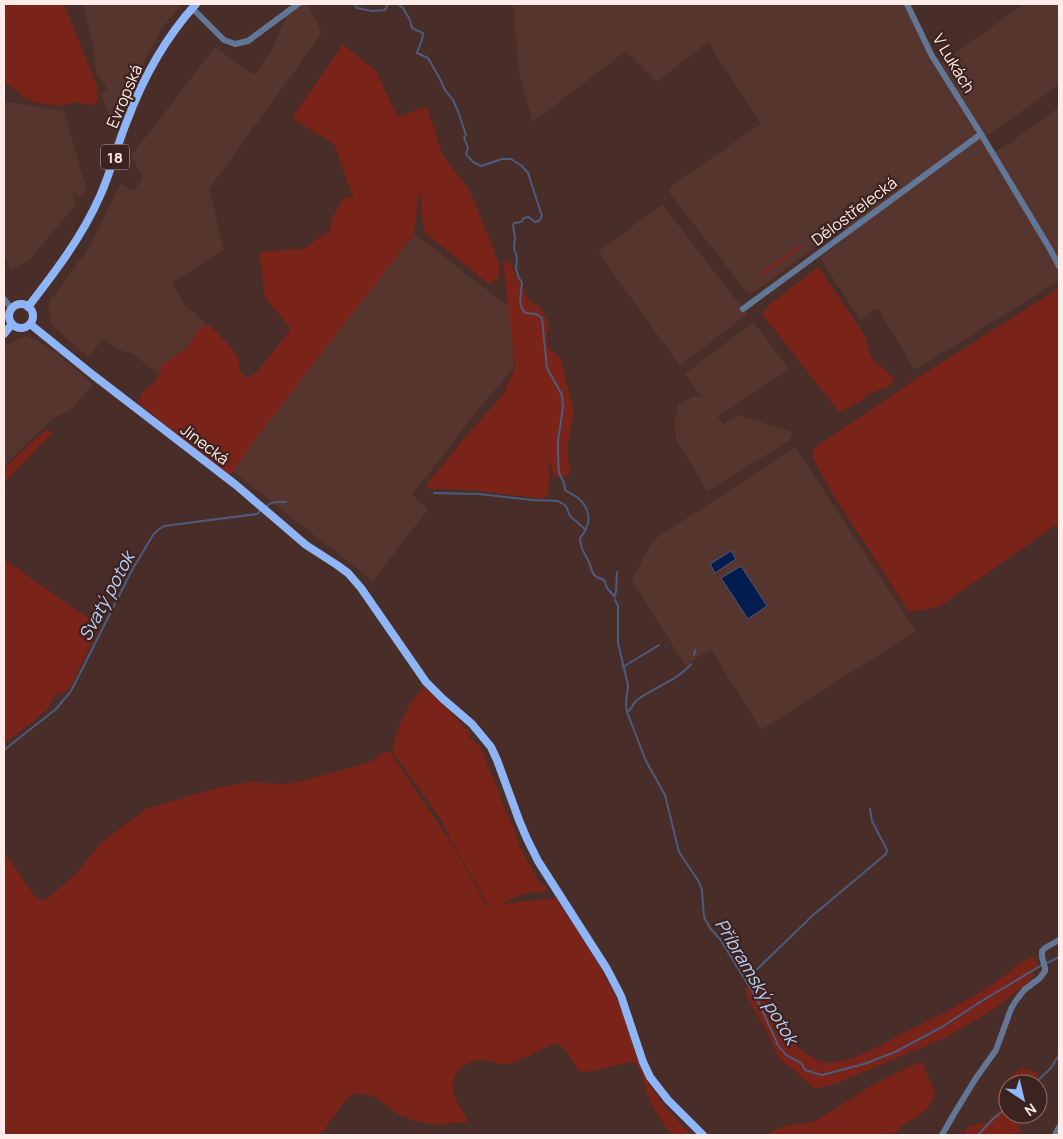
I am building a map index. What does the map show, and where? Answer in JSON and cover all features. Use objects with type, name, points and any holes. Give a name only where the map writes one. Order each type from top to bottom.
[{"type":"main road","name":"Evropská","points":[[28,307],[68,254],[88,223],[101,195],[126,122],[146,75],[165,43],[194,6]]},
{"type":"main road","points":[[18,305],[28,307],[32,314],[30,324],[20,328],[12,324],[9,317],[12,309],[18,305]]},
{"type":"main road","points":[[4,334],[12,324]]},
{"type":"main road","name":"Jinecká","points":[[30,324],[236,485],[306,545],[348,573],[361,588],[426,682],[472,724],[491,747],[519,820],[538,861],[607,969],[621,996],[650,1078],[668,1100],[703,1135]]},
{"type":"street","points":[[194,6],[224,40],[236,44],[248,41],[298,4]]},
{"type":"street","name":"V Lukách","points":[[907,4],[932,56],[981,134],[1059,266]]},
{"type":"street","name":"Dělostřelecká","points":[[743,310],[981,134]]},
{"type":"street","points":[[4,299],[12,309]]},
{"type":"street","points":[[942,1135],[976,1078],[996,1050],[1015,1002],[1024,990],[1040,978],[1045,971],[1042,951],[1059,940]]},
{"type":"street","points":[[1055,1135],[1059,1127]]},
{"type":"shaded area","points":[[4,4],[64,4],[98,89],[97,102],[94,105],[68,103],[61,107],[47,103],[41,104],[25,98],[4,83]]},
{"type":"shaded area","points":[[83,4],[182,4],[161,29],[135,79],[115,129],[101,94],[108,90],[96,72],[93,46]]},
{"type":"shaded area","points":[[300,4],[308,4],[322,33],[209,189],[224,250],[173,282],[183,303],[206,324],[162,376],[132,354],[122,351],[103,339],[88,357],[51,325],[49,302],[88,249],[121,184],[134,191],[143,177],[131,156],[215,47],[254,75],[272,50],[287,14]]},
{"type":"shaded area","points":[[513,4],[905,4],[938,65],[1024,4],[1059,4],[1059,85],[985,137],[995,152],[1059,107],[1059,281],[915,370],[878,308],[860,320],[820,258],[850,235],[843,227],[754,292],[749,293],[669,190],[672,185],[761,124],[708,42],[657,82],[626,51],[533,122],[519,74]]},
{"type":"shaded area","points":[[343,44],[376,71],[398,117],[427,106],[442,154],[470,191],[499,263],[499,278],[489,284],[424,232],[419,192],[414,234],[257,437],[229,477],[138,403],[142,392],[156,381],[163,364],[188,347],[198,330],[208,324],[236,353],[239,367],[246,378],[257,372],[288,333],[289,326],[265,298],[259,252],[303,249],[329,231],[334,214],[345,197],[353,197],[334,144],[292,118]]},
{"type":"shaded area","points":[[4,101],[64,111],[84,182],[79,183],[85,182],[87,190],[80,198],[72,191],[76,204],[29,261],[11,269],[4,254]]},
{"type":"shaded area","points":[[662,204],[747,314],[680,366],[598,252]]},
{"type":"shaded area","points":[[415,234],[509,307],[514,367],[412,495],[428,509],[373,581],[230,469],[320,350]]},
{"type":"shaded area","points":[[800,244],[802,247],[764,275],[761,275],[762,273]]},
{"type":"shaded area","points":[[503,261],[510,263],[528,300],[540,307],[548,322],[547,346],[561,359],[574,413],[567,447],[570,476],[554,477],[548,459],[550,475],[547,496],[543,499],[462,489],[429,489],[427,487],[428,483],[459,445],[504,393],[515,367]]},
{"type":"shaded area","points":[[818,267],[866,338],[875,363],[895,380],[891,385],[869,394],[862,401],[839,412],[762,314],[770,304]]},
{"type":"shaded area","points":[[1059,288],[1059,523],[939,607],[909,612],[824,480],[813,457],[813,449],[922,375]]},
{"type":"shaded area","points":[[753,322],[789,369],[717,417],[724,424],[738,415],[793,432],[789,443],[787,442],[708,491],[676,440],[675,419],[678,405],[694,396],[702,397],[685,374]]},
{"type":"shaded area","points":[[25,336],[38,341],[57,353],[93,385],[70,410],[53,418],[4,466],[4,346]]},
{"type":"shaded area","points":[[48,428],[49,432],[53,432],[4,483],[4,468]]},
{"type":"shaded area","points":[[795,447],[916,631],[761,730],[711,649],[685,665],[632,580],[655,539]]},
{"type":"shaded area","points":[[4,559],[76,610],[100,624],[98,632],[72,685],[67,691],[53,697],[47,710],[4,744]]},
{"type":"shaded area","points":[[426,688],[468,731],[470,739],[480,746],[519,845],[538,880],[547,888],[545,892],[523,895],[502,904],[556,898],[591,952],[615,995],[622,1010],[637,1058],[647,1080],[667,1109],[692,1135],[672,1135],[659,1118],[647,1093],[642,1075],[634,1062],[600,1070],[579,1071],[565,1050],[558,1044],[551,1045],[508,1064],[481,1060],[471,1062],[461,1068],[455,1076],[453,1087],[467,1123],[439,1124],[417,1121],[402,1116],[371,1095],[356,1094],[348,1097],[320,1135],[4,1135],[4,851],[35,897],[44,900],[74,876],[102,842],[146,809],[220,787],[250,782],[284,784],[298,782],[364,764],[389,751],[448,838],[487,906],[490,905],[456,850],[442,822],[393,753],[393,744],[400,724],[411,702],[422,689]]},
{"type":"shaded area","points":[[1032,957],[1038,962],[1031,980],[994,1009],[947,1037],[835,1084],[815,1089],[780,1060],[763,1024],[749,1001],[745,988],[756,987],[762,989],[780,1027],[801,1050],[820,1061],[834,1063],[861,1055],[953,1008],[975,996],[1021,962]]},
{"type":"shaded area","points":[[921,1061],[935,1092],[933,1098],[923,1112],[892,1135],[768,1135],[774,1130],[788,1125],[813,1122],[870,1086]]},
{"type":"shaded area","points":[[1021,1068],[1038,1073],[1038,1074],[1014,1074]]},
{"type":"shaded area","points":[[998,1112],[998,1124],[1020,1124],[1021,1131],[1016,1135],[963,1135],[969,1126],[985,1124]]},
{"type":"water","points":[[731,551],[736,559],[715,573],[710,564]]},
{"type":"water","points":[[741,566],[767,606],[748,619],[721,578]]},
{"type":"waterway","name":"Příbramský potok","points":[[355,4],[357,8],[372,11],[385,10],[388,4]]},
{"type":"waterway","name":"Příbramský potok","points":[[398,4],[403,8],[412,28],[423,33],[417,53],[428,58],[445,90],[453,100],[466,135],[464,138],[468,148],[466,154],[473,162],[481,166],[502,159],[511,159],[522,166],[528,173],[542,216],[539,221],[535,222],[529,217],[524,218],[521,222],[514,223],[513,226],[514,248],[517,258],[516,268],[522,283],[520,301],[522,309],[526,313],[536,314],[542,318],[547,368],[562,395],[563,407],[558,441],[559,473],[565,490],[576,496],[588,513],[588,523],[580,538],[582,548],[594,575],[604,580],[607,588],[615,597]]},
{"type":"waterway","name":"Svatý potok","points":[[434,493],[479,494],[558,501],[566,506],[570,516],[586,530]]},
{"type":"waterway","name":"Svatý potok","points":[[267,506],[273,503],[286,502]]},
{"type":"waterway","name":"Svatý potok","points":[[4,750],[56,709],[71,691],[132,570],[158,530],[164,526],[257,514],[261,510]]},
{"type":"waterway","points":[[614,596],[617,572]]},
{"type":"waterway","name":"Příbramský potok","points":[[615,600],[618,606],[618,643],[628,685],[627,712],[646,761],[665,795],[679,852],[699,882],[702,890],[704,917],[757,999],[778,1045],[786,1055],[801,1063],[805,1070],[822,1075],[864,1064],[895,1052],[942,1027],[1042,965]]},
{"type":"waterway","points":[[623,667],[659,645]]},
{"type":"waterway","points":[[694,655],[695,650]]},
{"type":"waterway","points":[[627,712],[637,700],[679,675],[691,664]]},
{"type":"waterway","points":[[746,980],[812,916],[886,854],[887,850],[872,821],[870,809]]},
{"type":"waterway","name":"Příbramský potok","points":[[1047,963],[1059,957]]},
{"type":"waterway","points":[[1045,1074],[1059,1055]]},
{"type":"waterway","points":[[978,1135],[998,1115]]}]
